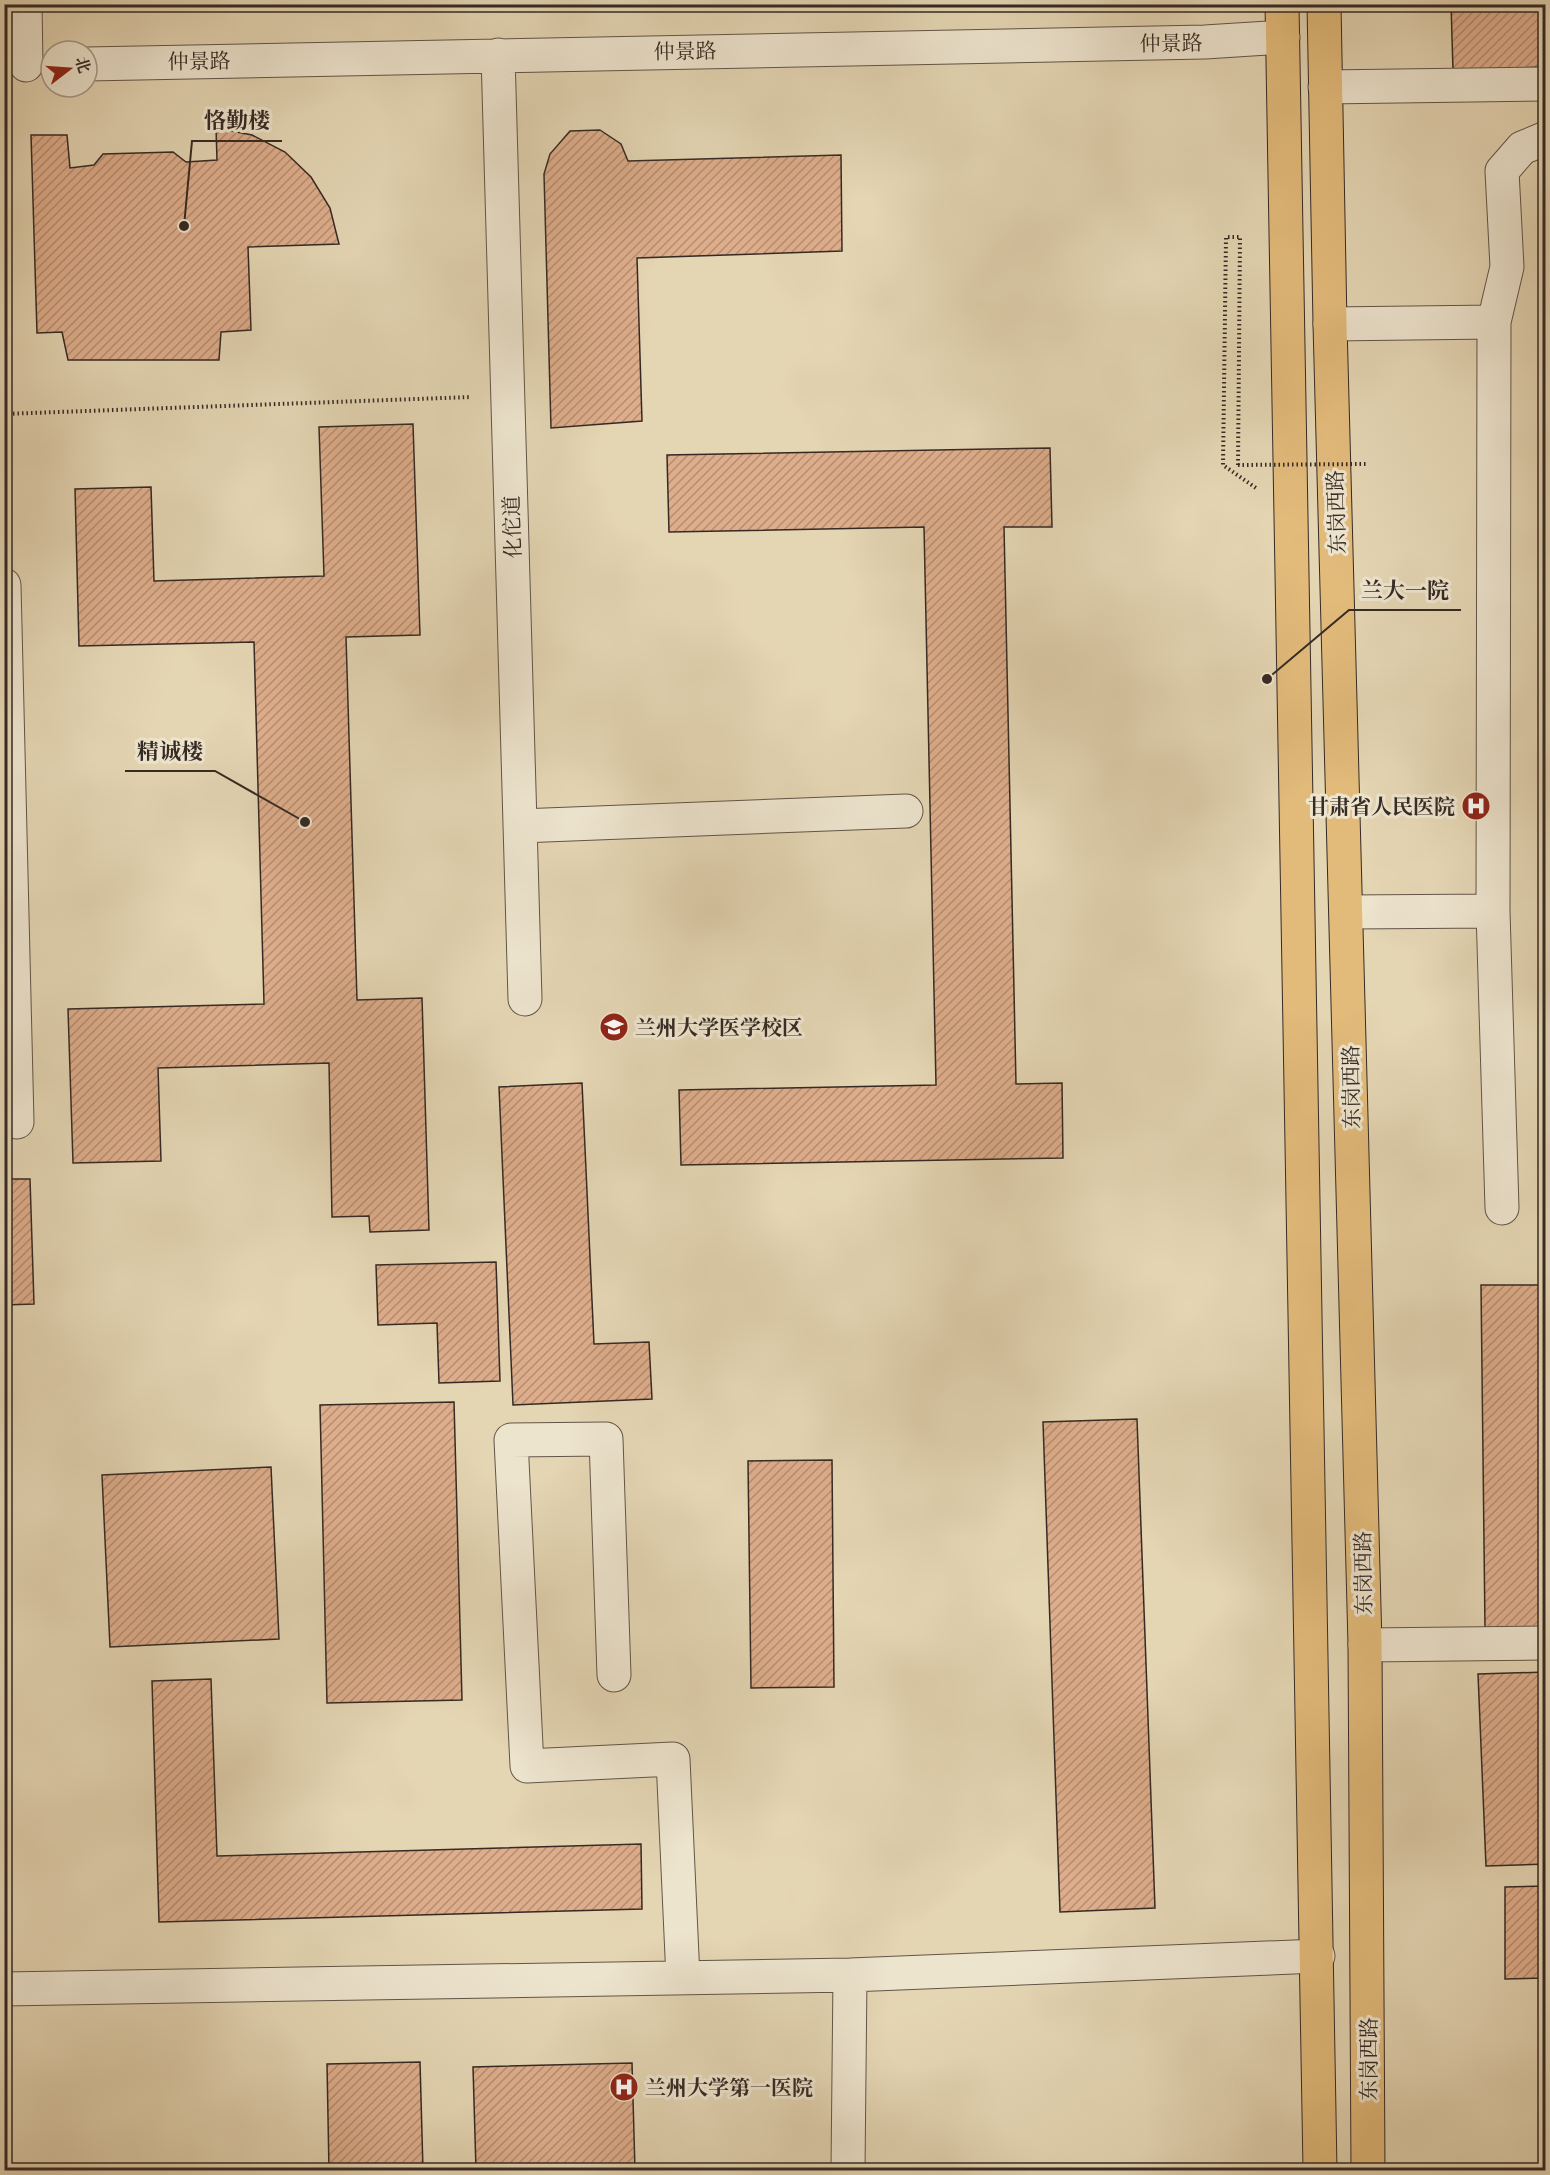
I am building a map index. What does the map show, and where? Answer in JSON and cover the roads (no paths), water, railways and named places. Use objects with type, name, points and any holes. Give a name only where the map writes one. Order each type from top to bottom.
[{"type":"main road","points":[[1282,4],[1320,2170]]},
{"type":"main road","name":"东岗西路","points":[[1324,4],[1330,324],[1365,1645],[1368,2170]]},
{"type":"street","points":[[24,4],[27,65]]},
{"type":"street","name":"仲景路","points":[[99,64],[1205,42],[1283,37]]},
{"type":"street","name":"化佗道","points":[[498,55],[525,999]]},
{"type":"street","points":[[1325,87],[1545,84]]},
{"type":"street","points":[[1502,1208],[1493,911],[1494,322],[1507,267],[1502,171],[1522,148],[1545,138]]},
{"type":"street","points":[[1330,324],[1494,322]]},
{"type":"street","points":[[4,585],[17,1122]]},
{"type":"street","points":[[520,826],[906,811]]},
{"type":"street","points":[[1347,912],[1493,911]]},
{"type":"street","points":[[614,1676],[606,1439],[511,1440],[527,1766],[673,1759],[683,1978]]},
{"type":"street","points":[[1365,1645],[1545,1643]]},
{"type":"street","points":[[4,1989],[850,1975],[1318,1956]]},
{"type":"street","points":[[848,2170],[850,1975]]},
{"type":"place","name":"恪勤楼","points":[[184,226]]},
{"type":"place","name":"兰大一院","points":[[1267,679]]},
{"type":"place","name":"甘肃省人民医院","points":[[1476,806]]},
{"type":"place","name":"精诚楼","points":[[305,822]]},
{"type":"place","name":"兰州大学医学校区","points":[[614,1027]]},
{"type":"place","name":"兰州大学第一医院","points":[[624,2087]]}]
